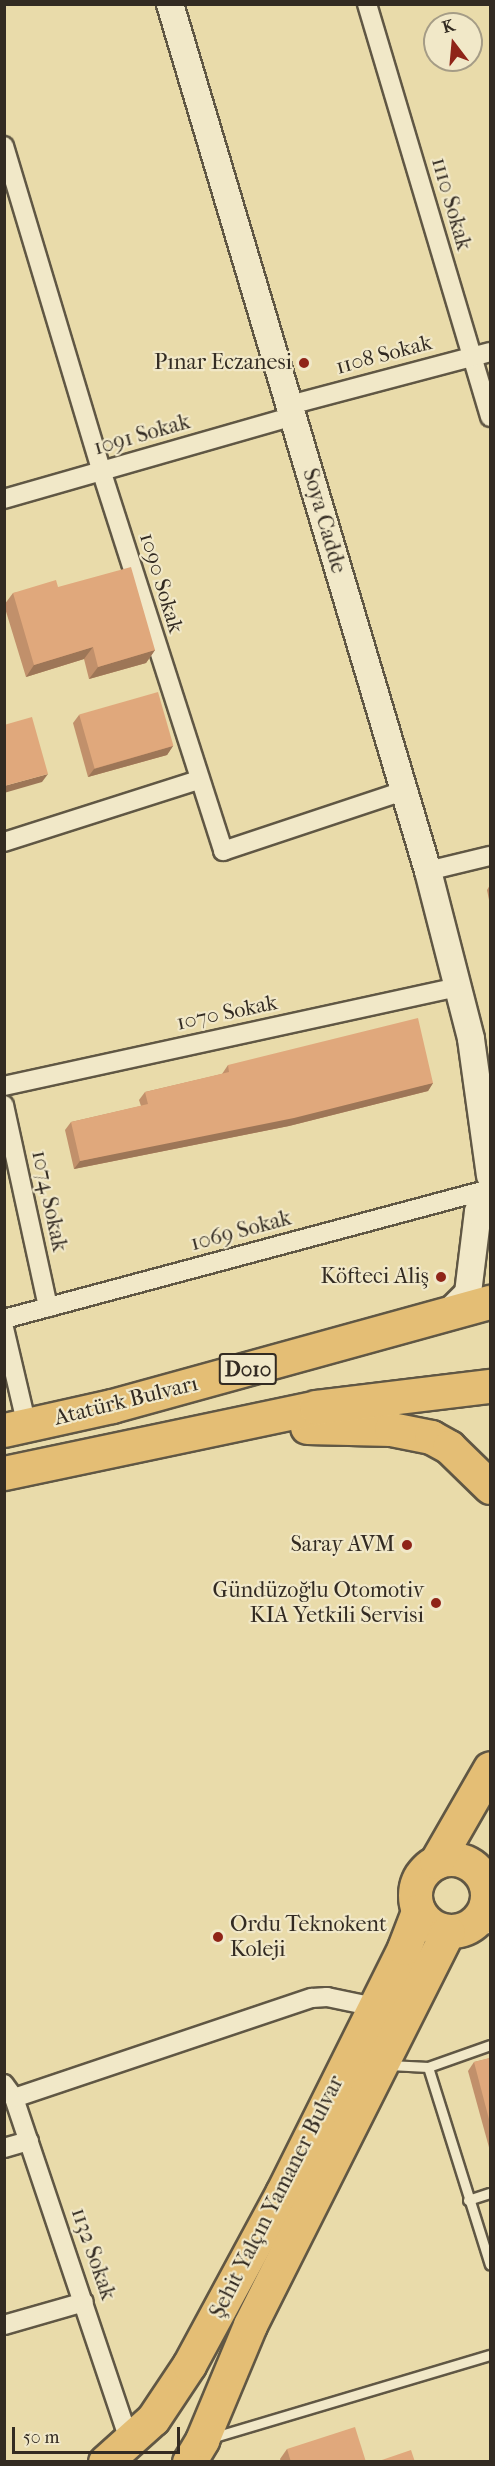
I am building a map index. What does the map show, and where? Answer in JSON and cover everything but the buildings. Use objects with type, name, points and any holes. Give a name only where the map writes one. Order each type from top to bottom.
[{"type":"highway","name":"Atatürk Bulvarı","points":[[16,1428],[445,1316],[490,1302]]},
{"type":"highway","name":"Atatürk Bulvarı","points":[[4,1473],[147,1445],[316,1407],[490,1386]]},
{"type":"highway","points":[[147,1445],[328,1425],[391,1429],[431,1437],[449,1447],[490,1487]]},
{"type":"highway","points":[[436,1862],[459,1860],[486,1874],[486,1905],[481,1916],[466,1930],[436,1928],[418,1911],[415,1900],[419,1877],[436,1862],[490,1768]]},
{"type":"highway","name":"Şehit Yalçın Yamaner Bulvar","points":[[117,2452],[153,2419],[189,2365],[282,2193],[375,2007],[418,1911]]},
{"type":"highway","name":"Şehit Yalçın Yamaner Bulvar","points":[[195,2451],[250,2325],[384,2065],[466,1930]]},
{"type":"main road","name":"Soya Cadde","points":[[170,4],[428,871],[471,1039],[490,1176]]},
{"type":"main road","name":"Soya Cadde","points":[[471,1039],[490,1089]]},
{"type":"main road","points":[[445,1316],[468,1293],[478,1212],[490,1190]]},
{"type":"street","name":"1110 Sokak","points":[[367,4],[470,357],[490,417]]},
{"type":"street","name":"1090 Sokak","points":[[4,146],[102,473],[198,780],[223,851],[403,791]]},
{"type":"street","name":"1108 Sokak","points":[[291,411],[490,352]]},
{"type":"street","name":"1091 Sokak","points":[[4,500],[102,473],[291,411]]},
{"type":"street","points":[[4,842],[198,780]]},
{"type":"street","points":[[428,871],[490,856]]},
{"type":"street","name":"1070 Sokak","points":[[4,1086],[459,987]]},
{"type":"street","name":"1074 Sokak","points":[[4,1105],[48,1308]]},
{"type":"street","name":"1069 Sokak","points":[[4,1319],[490,1190]]},
{"type":"street","points":[[4,1328],[16,1428]]},
{"type":"street","points":[[9,2091],[312,1998],[327,1997],[375,2007]]},
{"type":"street","name":"1132 Sokak","points":[[9,2091],[84,2302],[117,2452]]},
{"type":"street","points":[[4,2148],[28,2141]]},
{"type":"street","points":[[4,2325],[84,2302]]},
{"type":"lane","points":[[384,2065],[428,2067],[490,2044]]},
{"type":"lane","points":[[428,2067],[490,2265]]},
{"type":"lane","points":[[468,2200],[490,2193]]},
{"type":"lane","points":[[195,2451],[490,2355]]},
{"type":"place","name":"Pınar Eczanesi","points":[[304,363]]},
{"type":"place","name":"Köfteci Aliş","points":[[441,1277]]},
{"type":"place","name":"Saray AVM","points":[[407,1545]]},
{"type":"place","name":"Gündüzoğlu Otomotiv KIA Yetkili Servisi","points":[[436,1603]]},
{"type":"place","name":"Ordu Teknokent Koleji","points":[[218,1937]]}]
